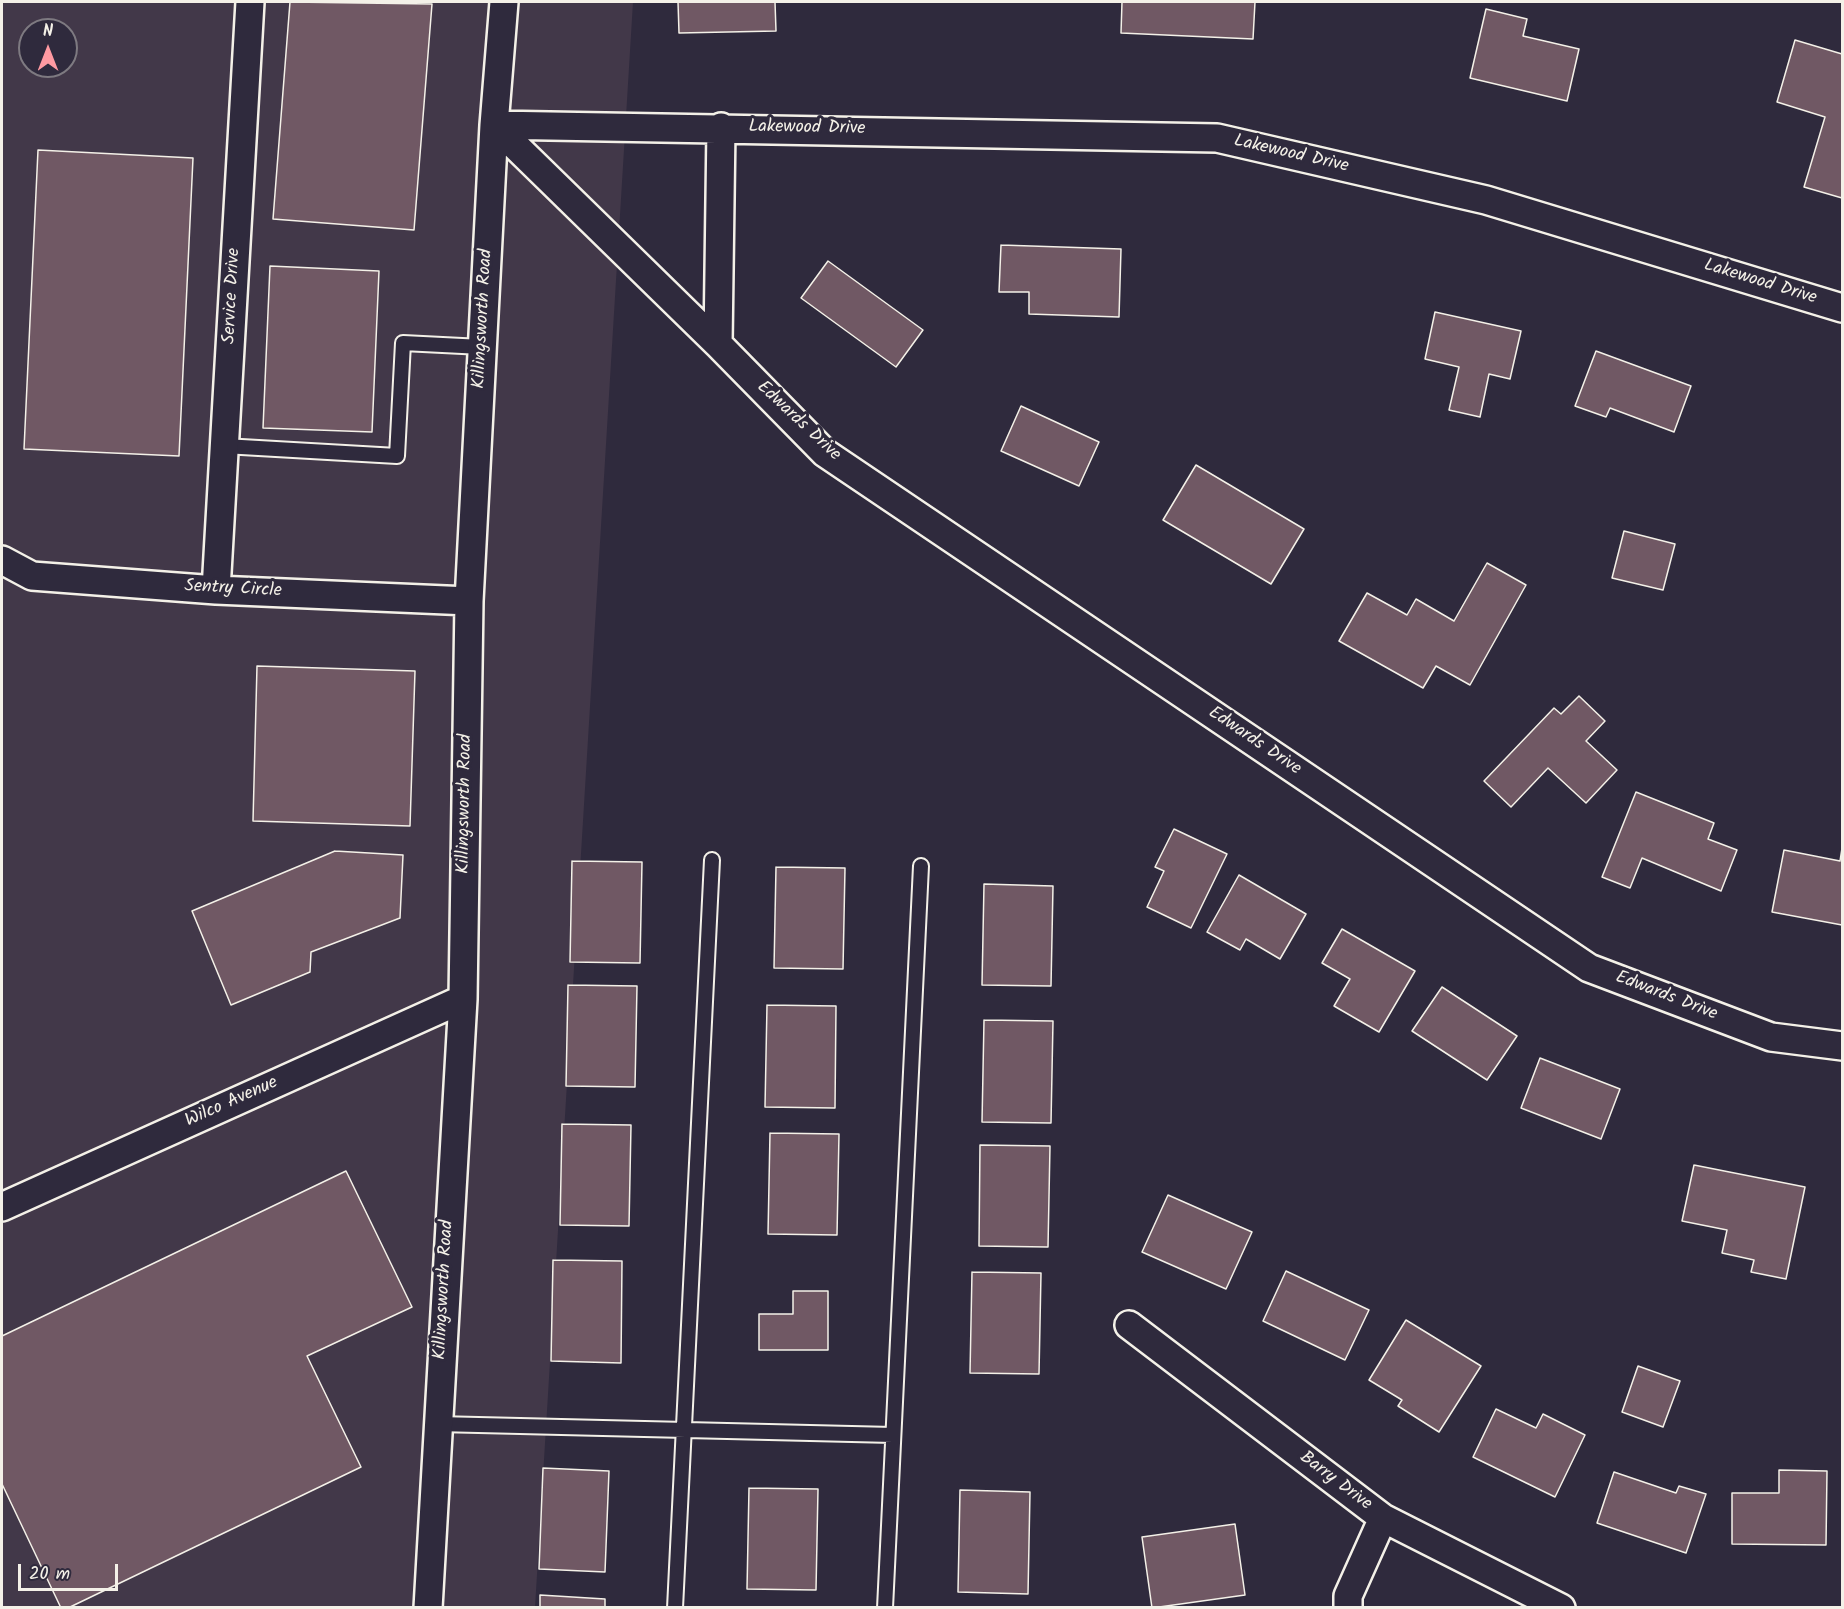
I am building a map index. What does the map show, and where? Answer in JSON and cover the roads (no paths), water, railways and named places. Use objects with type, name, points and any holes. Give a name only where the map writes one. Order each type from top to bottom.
[{"type":"street","name":"Service Drive","points":[[216,590],[250,2]]},
{"type":"street","name":"Killingsworth Road","points":[[428,1608],[463,999],[469,601],[494,125],[504,2]]},
{"type":"street","name":"Lakewood Drive","points":[[494,125],[721,127],[1217,138],[1486,200],[1842,308]]},
{"type":"street","name":"Edwards Drive","points":[[494,125],[718,344],[825,453],[1589,968],[1771,1037],[1842,1046]]},
{"type":"street","points":[[718,344],[721,127]]},
{"type":"street","name":"Sentry Circle","points":[[2,560],[32,576],[216,590],[469,601]]},
{"type":"street","name":"Wilco Avenue","points":[[2,1207],[463,999]]},
{"type":"street","name":"Barry Drive","points":[[1129,1325],[1383,1518],[1561,1608]]},
{"type":"street","points":[[1348,1608],[1348,1596],[1383,1518]]},
{"type":"lane","points":[[224,446],[397,456],[403,343],[482,347]]},
{"type":"lane","points":[[675,1608],[712,860]]},
{"type":"lane","points":[[885,1608],[921,866]]},
{"type":"lane","points":[[437,1424],[893,1435]]}]
